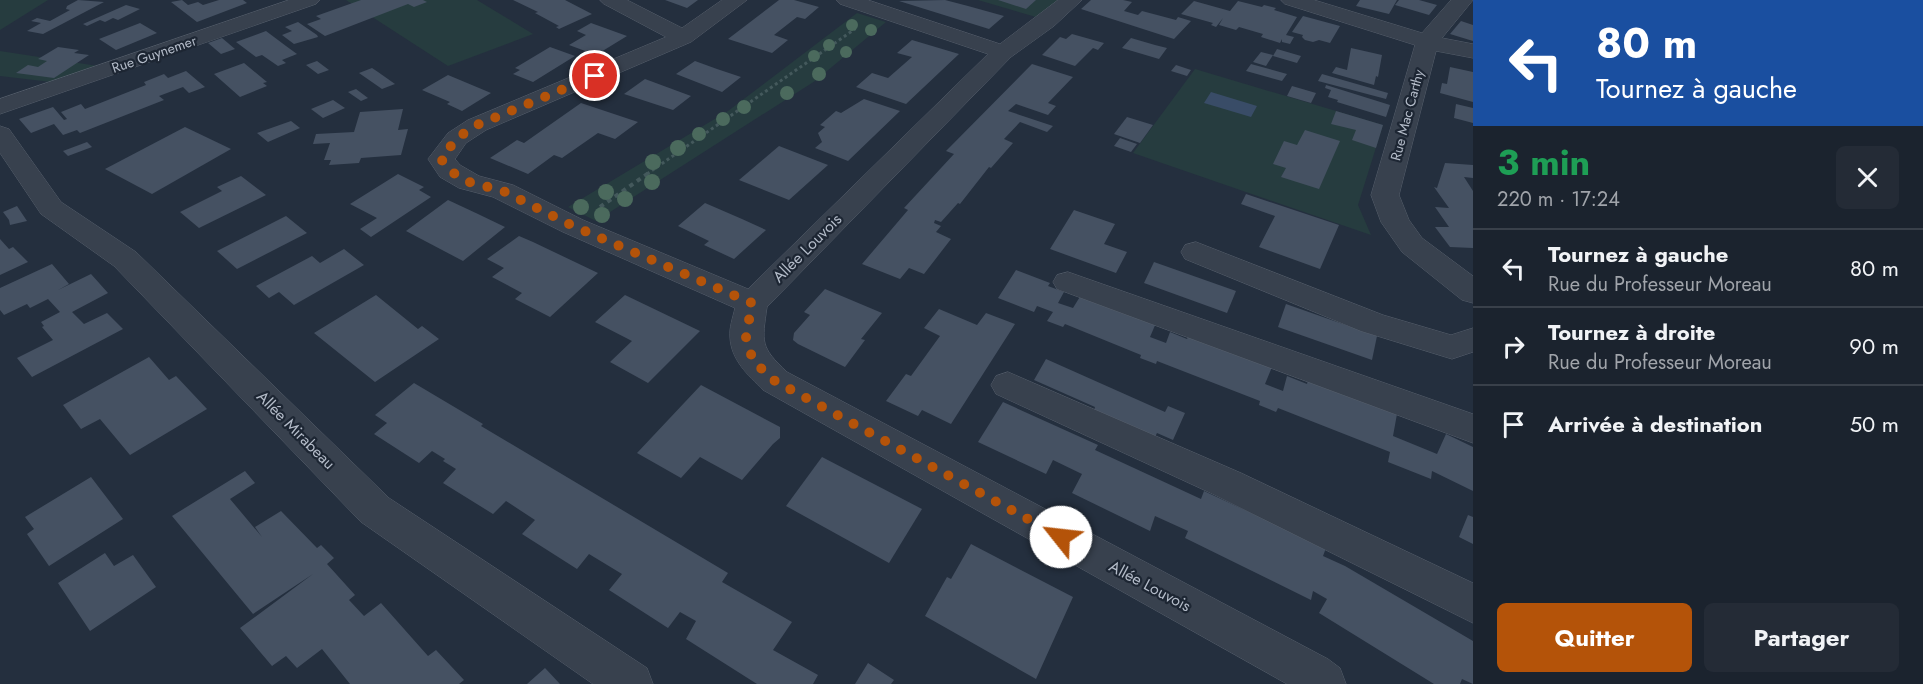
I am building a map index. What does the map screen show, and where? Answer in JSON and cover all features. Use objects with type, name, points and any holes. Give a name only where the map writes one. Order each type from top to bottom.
[{"type":"street","name":"Rue Guynemer","points":[[0,107],[267,6],[309,0]]},
{"type":"street","points":[[611,0],[683,37]]},
{"type":"street","points":[[736,0],[683,37],[477,125],[457,138],[441,159],[450,171],[469,182],[503,191],[573,226],[752,303]]},
{"type":"street","points":[[847,0],[1003,52]]},
{"type":"street","points":[[1427,42],[1462,0]]},
{"type":"street","points":[[1302,1],[1427,42],[1473,51]]},
{"type":"street","name":"Allée Louvois","points":[[1058,11],[1003,52],[752,303],[746,337],[753,361],[775,381],[1312,674],[1324,684]]},
{"type":"street","name":"Rue Mac Carthy","points":[[1427,42],[1385,195],[1395,222],[1412,245],[1473,292]]},
{"type":"street","name":"Allée Mirabeau","points":[[0,134],[51,208],[125,259],[375,510],[632,684]]},
{"type":"street","points":[[1196,252],[1372,323],[1452,347],[1473,340]]},
{"type":"street","points":[[1068,282],[1473,429]]},
{"type":"street","points":[[1008,385],[1228,484],[1473,604]]},
{"type":"path","points":[[573,226],[880,11]]},
{"type":"green space","points":[[0,0],[48,0],[0,30]]},
{"type":"green space","points":[[346,0],[477,0],[533,34],[448,66]]},
{"type":"green space","points":[[978,0],[1059,0],[1036,17]]},
{"type":"green space","points":[[857,13],[886,22],[815,81],[596,221],[568,207],[728,111]]},
{"type":"green space","points":[[0,51],[98,66],[51,82],[0,76]]},
{"type":"green space","points":[[1195,69],[1383,125],[1358,205],[1371,235],[1133,153]]},
{"type":"water","points":[[1211,92],[1257,106],[1251,117],[1204,103]]},
{"type":"building","points":[[78,0],[104,2],[43,34],[27,31],[41,23],[31,21],[37,18],[50,21],[70,10],[66,9],[67,6]]},
{"type":"building","points":[[182,0],[188,5],[198,2],[203,5],[219,0],[243,0],[247,3],[197,22],[171,2]]},
{"type":"building","points":[[361,0],[423,0],[427,2],[414,7],[408,4],[325,36],[307,24],[321,19],[316,16]]},
{"type":"building","points":[[513,0],[565,0],[592,14],[559,29],[556,27],[559,26],[535,13],[538,12]]},
{"type":"building","points":[[665,0],[698,0],[687,8]]},
{"type":"building","points":[[779,0],[794,0],[819,7],[805,19],[797,17],[774,35],[788,40],[772,53],[728,39]]},
{"type":"building","points":[[945,0],[1004,16],[989,29],[899,1]]},
{"type":"building","points":[[998,0],[1036,0],[1026,9]]},
{"type":"building","points":[[1091,0],[1123,0],[1132,2],[1124,11],[1138,15],[1142,11],[1176,20],[1178,17],[1191,21],[1174,39],[1081,9]]},
{"type":"building","points":[[1360,0],[1397,0],[1389,14],[1356,6]]},
{"type":"building","points":[[1399,0],[1419,0],[1437,5],[1429,15],[1395,5]]},
{"type":"building","points":[[1194,1],[1230,11],[1238,1],[1276,8],[1274,10],[1297,17],[1286,35],[1294,37],[1290,44],[1282,42],[1282,39],[1280,43],[1261,37],[1263,34],[1239,27],[1236,30],[1219,25],[1223,18],[1216,27],[1211,25],[1213,23],[1181,14]]},
{"type":"building","points":[[126,5],[140,9],[118,20],[113,18],[105,22],[100,20],[87,26],[83,24]]},
{"type":"building","points":[[1303,16],[1340,26],[1330,43],[1305,40],[1303,35],[1292,32]]},
{"type":"building","points":[[1461,21],[1473,25],[1473,41],[1450,34]]},
{"type":"building","points":[[298,22],[318,37],[294,44],[282,35],[292,31],[285,27]]},
{"type":"building","points":[[140,23],[157,33],[116,50],[99,39]]},
{"type":"building","points":[[591,23],[627,36],[596,55],[569,45],[586,35],[577,31]]},
{"type":"building","points":[[266,31],[297,54],[282,60],[286,63],[278,66],[262,55],[256,57],[236,42]]},
{"type":"building","points":[[1072,34],[1104,43],[1098,50],[1093,48],[1075,66],[1042,55],[1060,37],[1066,39]]},
{"type":"building","points":[[222,38],[235,49],[221,54],[208,43]]},
{"type":"building","points":[[1131,38],[1167,48],[1159,59],[1122,48]]},
{"type":"building","points":[[912,40],[959,54],[906,104],[856,87],[872,73],[888,78],[912,57],[897,53]]},
{"type":"building","points":[[58,47],[79,50],[74,53],[89,55],[54,78],[16,73],[28,65],[38,67],[47,61],[38,59]]},
{"type":"building","points":[[550,47],[575,56],[533,82],[513,74],[520,70],[515,68]]},
{"type":"building","points":[[1351,48],[1382,55],[1378,77],[1376,76],[1374,85],[1332,73],[1336,67],[1347,70]]},
{"type":"building","points":[[1277,49],[1301,56],[1297,63],[1273,56]]},
{"type":"building","points":[[1261,52],[1273,55],[1266,66],[1253,62]]},
{"type":"building","points":[[317,61],[329,70],[318,74],[306,65]]},
{"type":"building","points":[[695,61],[741,77],[722,92],[676,74]]},
{"type":"building","points":[[244,63],[267,82],[263,83],[267,86],[240,97],[214,74]]},
{"type":"building","points":[[1032,64],[1073,77],[1048,103],[1056,106],[1048,115],[1016,104],[1008,111],[1053,126],[1047,132],[1020,122],[1004,139],[1013,143],[991,168],[989,167],[960,204],[958,203],[941,222],[935,220],[934,223],[941,226],[936,232],[951,239],[924,274],[909,268],[900,279],[862,264],[908,210],[904,208],[954,154],[946,151]]},
{"type":"building","points":[[1251,64],[1287,74],[1282,81],[1246,71]]},
{"type":"building","points":[[1176,65],[1191,70],[1187,76],[1171,71]]},
{"type":"building","points":[[1450,67],[1473,72],[1473,102],[1440,93],[1442,83],[1447,84]]},
{"type":"building","points":[[372,68],[395,84],[382,89],[359,73]]},
{"type":"building","points":[[186,71],[205,87],[189,93],[183,87],[159,96],[164,100],[80,133],[77,130],[63,135],[54,124],[31,133],[19,119],[53,107],[64,120],[67,119],[61,112],[81,104],[85,109],[146,85],[144,82],[164,74],[168,78]]},
{"type":"building","points":[[1322,74],[1388,93],[1386,99],[1318,81]]},
{"type":"building","points":[[448,75],[491,93],[462,111],[447,104],[450,102],[422,90]]},
{"type":"building","points":[[645,79],[691,96],[673,110],[624,94]]},
{"type":"building","points":[[1326,85],[1390,105],[1386,117],[1337,102],[1338,100],[1328,97],[1331,90],[1325,88]]},
{"type":"building","points":[[1292,86],[1316,93],[1311,103],[1287,96]]},
{"type":"building","points":[[356,89],[368,98],[361,101],[348,92]]},
{"type":"building","points":[[864,99],[900,111],[848,161],[815,148],[822,142],[818,133],[825,127],[820,125],[836,111],[841,113]]},
{"type":"building","points":[[333,100],[345,108],[323,118],[311,109]]},
{"type":"building","points":[[581,103],[638,122],[615,139],[598,133],[562,158],[554,155],[528,174],[490,158],[517,140],[524,143]]},
{"type":"building","points":[[1456,104],[1473,108],[1473,123],[1454,118]]},
{"type":"building","points":[[403,109],[398,130],[408,129],[401,155],[361,158],[359,163],[329,165],[331,160],[324,160],[330,143],[313,144],[316,134],[354,132],[360,112]]},
{"type":"building","points":[[1336,111],[1383,125],[1376,148],[1352,140],[1356,130],[1331,124]]},
{"type":"building","points":[[1127,117],[1153,125],[1140,143],[1114,134]]},
{"type":"building","points":[[291,121],[300,128],[268,142],[257,133]]},
{"type":"building","points":[[185,127],[231,149],[152,194],[105,169]]},
{"type":"building","points":[[1305,130],[1340,141],[1319,189],[1281,177],[1286,168],[1273,164],[1284,141],[1297,145]]},
{"type":"building","points":[[1120,138],[1137,144],[1131,152],[1114,146]]},
{"type":"building","points":[[87,142],[92,147],[68,156],[63,151]]},
{"type":"building","points":[[779,146],[828,165],[789,200],[739,180]]},
{"type":"building","points":[[1445,163],[1473,165],[1473,178],[1464,177],[1473,191],[1473,248],[1450,247],[1435,227],[1449,227],[1435,207],[1449,208],[1434,187],[1437,188]]},
{"type":"building","points":[[398,174],[424,187],[419,190],[431,197],[371,237],[360,229],[377,218],[350,204]]},
{"type":"building","points":[[241,176],[266,195],[199,228],[180,212],[222,191],[217,187]]},
{"type":"building","points":[[1246,194],[1339,225],[1320,269],[1259,247],[1275,216],[1241,204]]},
{"type":"building","points":[[448,200],[505,227],[463,261],[406,231]]},
{"type":"building","points":[[705,203],[766,230],[734,259],[704,245],[709,241],[678,226]]},
{"type":"building","points":[[17,206],[27,221],[10,225],[3,212]]},
{"type":"building","points":[[1074,210],[1115,224],[1104,244],[1127,252],[1116,273],[1050,249]]},
{"type":"building","points":[[286,216],[307,233],[237,269],[217,251]]},
{"type":"building","points":[[519,236],[598,273],[550,317],[515,299],[522,293],[492,277],[504,268],[487,259]]},
{"type":"building","points":[[0,239],[9,249],[13,247],[28,262],[0,275]]},
{"type":"building","points":[[344,249],[364,265],[294,305],[279,292],[269,298],[256,286],[312,256],[320,263]]},
{"type":"building","points":[[1154,262],[1236,291],[1227,313],[1144,283]]},
{"type":"building","points":[[52,264],[69,284],[58,290],[91,274],[108,293],[72,312],[84,324],[107,313],[123,329],[32,377],[17,358],[53,340],[42,327],[44,326],[41,322],[60,312],[48,299],[30,308],[27,304],[4,315],[0,310],[0,288]]},
{"type":"building","points":[[1016,270],[1050,283],[1048,286],[1064,292],[1058,303],[1073,308],[1081,295],[1156,323],[1150,337],[1166,343],[1170,332],[1187,339],[1189,335],[1272,367],[1265,384],[1283,391],[1287,376],[1307,384],[1308,380],[1397,414],[1393,436],[1437,454],[1446,434],[1473,447],[1473,491],[1432,471],[1431,479],[1388,462],[1390,452],[1278,408],[1276,412],[1259,405],[1260,401],[1157,361],[1156,364],[1140,358],[1141,355],[1065,324],[1063,327],[1047,321],[1053,312],[1037,306],[1034,312],[998,298]]},
{"type":"building","points":[[825,289],[882,313],[861,339],[865,340],[845,367],[793,340],[794,333],[810,315],[804,312]]},
{"type":"building","points":[[376,295],[418,329],[422,326],[439,339],[375,382],[314,333]]},
{"type":"building","points":[[625,295],[700,331],[648,383],[610,362],[632,341],[595,322]]},
{"type":"building","points":[[1286,304],[1377,336],[1372,360],[1278,327]]},
{"type":"building","points":[[939,309],[977,325],[986,313],[1015,324],[951,424],[922,410],[918,416],[886,401],[906,374],[911,376],[940,336],[924,328]]},
{"type":"building","points":[[149,357],[169,380],[176,376],[207,409],[130,455],[100,419],[81,429],[63,405]]},
{"type":"building","points":[[1046,359],[1165,412],[1168,406],[1185,413],[1173,440],[1157,433],[1155,437],[1034,380]]},
{"type":"building","points":[[414,383],[483,424],[481,426],[728,573],[722,582],[792,622],[773,650],[818,675],[813,684],[757,684],[686,639],[696,621],[680,612],[668,628],[609,590],[622,574],[589,554],[577,569],[522,534],[535,520],[506,501],[493,514],[443,483],[456,469],[443,461],[445,459],[432,451],[419,463],[374,434],[387,423],[375,415]]},
{"type":"building","points":[[701,385],[780,427],[780,438],[742,480],[700,457],[681,478],[637,453]]},
{"type":"building","points":[[1003,402],[1098,445],[1095,450],[1201,499],[1204,491],[1326,548],[1323,556],[1345,566],[1473,641],[1473,684],[1462,679],[1460,684],[1434,684],[1319,613],[1327,599],[1313,591],[1311,600],[1185,538],[1188,531],[1155,516],[1150,531],[1072,493],[1082,474],[1053,460],[1046,474],[978,442]]},
{"type":"building","points":[[822,457],[922,509],[889,563],[786,506]]},
{"type":"building","points":[[245,471],[255,483],[230,499],[262,537],[255,527],[281,511],[317,548],[321,545],[334,558],[327,564],[355,595],[349,600],[364,616],[381,603],[428,656],[436,650],[464,680],[459,684],[350,684],[322,649],[297,668],[286,656],[272,666],[240,628],[313,574],[253,614],[172,516]]},
{"type":"building","points":[[91,477],[123,519],[49,566],[27,534],[34,529],[25,517]]},
{"type":"building","points":[[1468,515],[1473,517],[1473,544],[1459,537]]},
{"type":"building","points":[[971,544],[1073,597],[1036,679],[925,616],[947,577],[951,579]]},
{"type":"building","points":[[105,553],[114,566],[133,555],[156,587],[90,631],[58,583]]},
{"type":"building","points":[[868,663],[894,680],[891,684],[855,684]]},
{"type":"building","points":[[545,668],[560,684],[527,684]]},
{"type":"route","points":[[595,76],[477,125],[457,138],[441,159],[450,171],[469,182],[503,191],[573,226],[752,303],[746,337],[753,361],[775,381],[1061,537]]}]
